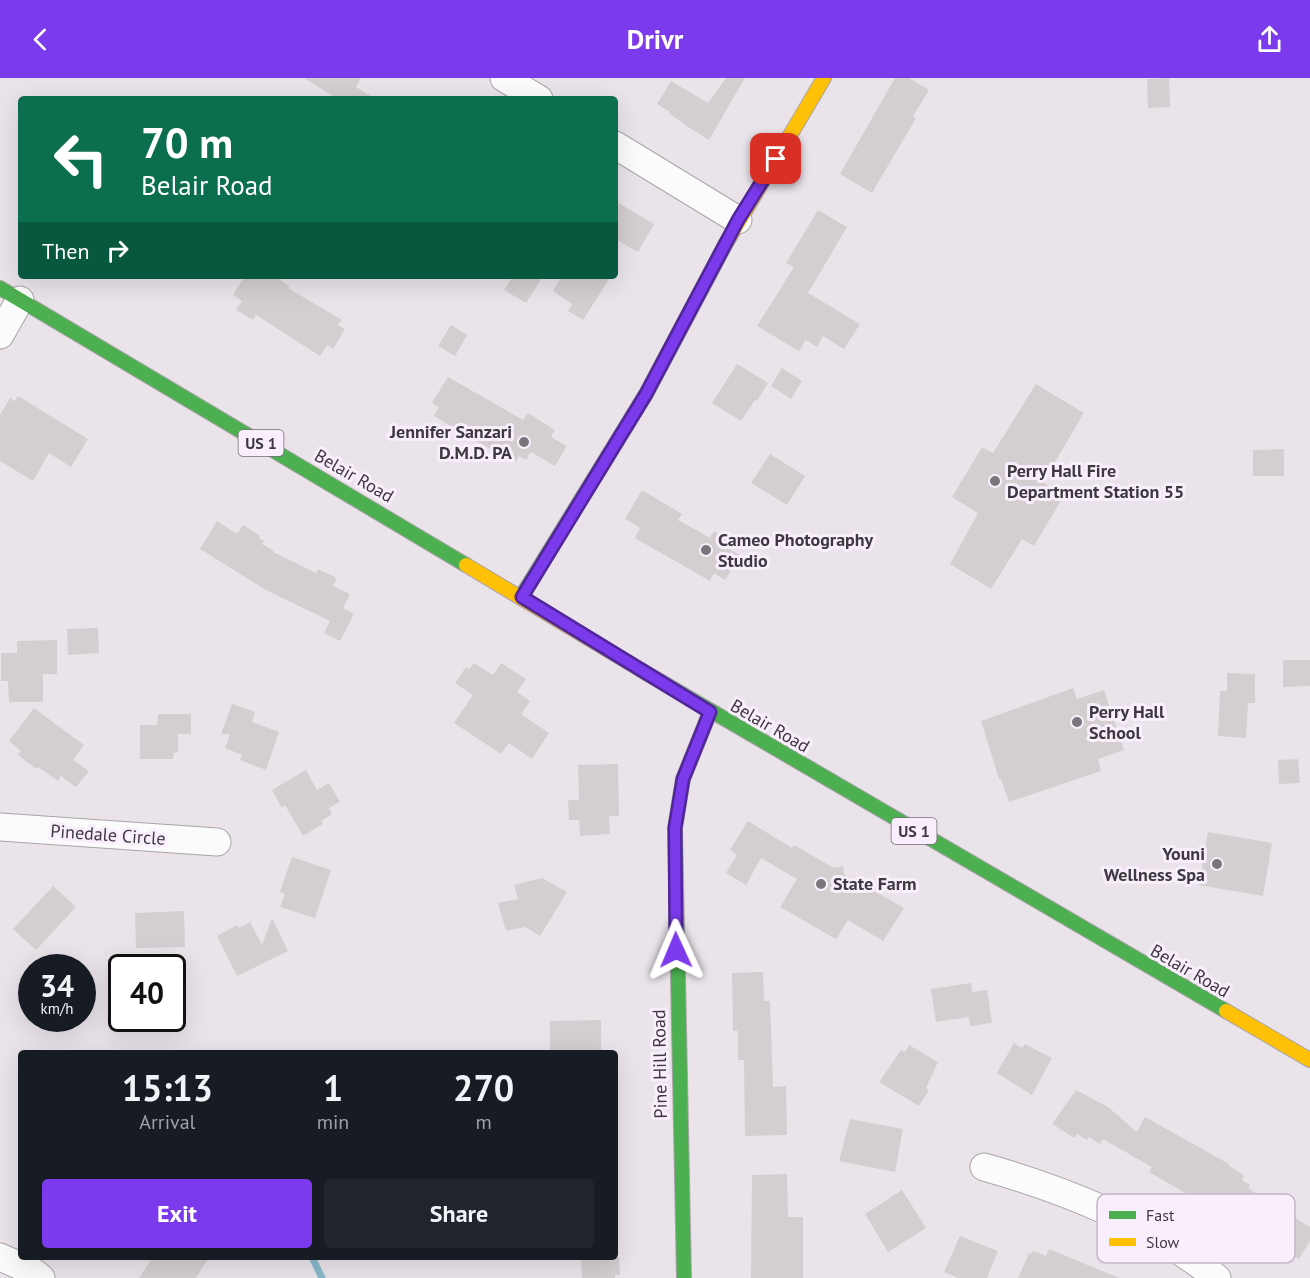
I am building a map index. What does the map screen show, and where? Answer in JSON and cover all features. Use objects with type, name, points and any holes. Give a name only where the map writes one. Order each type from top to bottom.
[{"type":"main road","points":[[522,597],[646,394],[738,220],[824,78]]},
{"type":"main road","name":"Belair Road","points":[[10,294],[522,597],[710,712],[1310,1060]]},
{"type":"main road","name":"Pine Hill Road","points":[[684,1278],[675,828],[683,779],[710,712]]},
{"type":"street","points":[[504,78],[534,96]]},
{"type":"street","points":[[618,147],[738,220]]},
{"type":"street","points":[[0,335],[10,294]]},
{"type":"street","name":"Pinedale Circle","points":[[0,827],[217,842]]},
{"type":"street","points":[[984,1167],[1034,1181],[1097,1206]]},
{"type":"street","points":[[0,1257],[32,1271],[41,1278]]},
{"type":"street","points":[[1196,1263],[1217,1278]]},
{"type":"building","points":[[304,78],[361,78],[356,87],[371,96],[333,96]]},
{"type":"building","points":[[726,78],[745,78],[709,140],[657,104],[671,81],[708,103]]},
{"type":"building","points":[[895,78],[909,78],[929,90],[913,116],[916,118],[872,193],[840,174]]},
{"type":"building","points":[[1169,78],[1170,107],[1148,108],[1147,79]]},
{"type":"building","points":[[618,203],[654,224],[638,252],[618,241]]},
{"type":"building","points":[[818,210],[847,227],[808,293],[860,324],[844,349],[823,336],[817,347],[806,340],[799,351],[757,326],[794,267],[786,263]]},
{"type":"building","points":[[243,279],[278,279],[290,286],[288,288],[342,320],[338,325],[345,329],[333,349],[327,345],[320,356],[256,315],[253,320],[236,310],[242,301],[233,295]]},
{"type":"building","points":[[511,279],[541,279],[526,303],[504,290]]},
{"type":"building","points":[[560,279],[609,279],[583,320],[568,311],[572,304],[553,291]]},
{"type":"building","points":[[451,325],[467,335],[455,356],[438,346]]},
{"type":"building","points":[[737,364],[768,383],[741,421],[712,403]]},
{"type":"building","points":[[782,368],[802,381],[791,399],[771,386]]},
{"type":"building","points":[[448,377],[523,420],[528,413],[555,430],[551,437],[567,446],[555,466],[531,452],[526,460],[519,456],[516,462],[434,416],[439,407],[432,403]]},
{"type":"building","points":[[1036,384],[1084,413],[1043,482],[1064,495],[1034,546],[1022,539],[991,589],[950,564],[978,513],[952,497],[982,447],[993,453]]},
{"type":"building","points":[[18,396],[88,439],[71,467],[49,453],[33,481],[0,461],[0,415],[10,398],[15,401]]},
{"type":"building","points":[[1284,449],[1284,476],[1253,476],[1253,450]]},
{"type":"building","points":[[770,454],[805,476],[787,505],[751,483]]},
{"type":"building","points":[[642,490],[682,514],[678,520],[710,538],[714,531],[730,541],[727,548],[740,555],[725,580],[714,573],[710,581],[635,538],[640,528],[625,519]]},
{"type":"building","points":[[217,521],[237,534],[243,525],[260,536],[259,538],[264,541],[262,544],[273,552],[316,573],[318,569],[337,578],[333,586],[350,594],[343,608],[354,614],[340,641],[324,633],[330,621],[266,590],[200,549]]},
{"type":"building","points":[[98,628],[99,653],[68,655],[67,629]]},
{"type":"building","points":[[57,640],[57,674],[43,674],[43,702],[9,702],[8,681],[1,681],[1,653],[17,653],[17,641]]},
{"type":"building","points":[[1283,660],[1310,660],[1310,686],[1283,687]]},
{"type":"building","points":[[474,663],[493,675],[501,663],[526,679],[517,692],[530,701],[521,714],[549,733],[532,759],[509,743],[501,754],[454,723],[473,695],[455,683],[466,667],[469,669]]},
{"type":"building","points":[[1227,673],[1255,674],[1255,703],[1248,703],[1246,738],[1218,736],[1220,691],[1227,691]]},
{"type":"building","points":[[1073,688],[1077,699],[1104,690],[1124,750],[1098,759],[1101,771],[1009,802],[1001,779],[999,779],[981,721]]},
{"type":"building","points":[[232,704],[255,712],[252,722],[279,732],[266,770],[240,760],[242,755],[225,748],[230,734],[221,734]]},
{"type":"building","points":[[34,708],[84,745],[73,760],[89,771],[76,787],[61,776],[58,781],[38,767],[36,769],[18,755],[21,751],[9,741]]},
{"type":"building","points":[[158,714],[191,714],[191,734],[178,734],[178,752],[174,753],[173,759],[140,759],[140,725],[157,725]]},
{"type":"building","points":[[1298,759],[1300,783],[1279,784],[1278,760]]},
{"type":"building","points":[[618,764],[619,816],[609,816],[610,834],[580,836],[579,820],[569,820],[568,800],[579,800],[578,765]]},
{"type":"building","points":[[306,770],[317,790],[329,783],[340,802],[329,808],[332,814],[321,821],[323,824],[303,836],[285,805],[282,808],[272,790]]},
{"type":"building","points":[[748,821],[792,848],[794,845],[834,868],[843,866],[844,874],[904,908],[883,941],[848,920],[836,939],[780,907],[797,879],[761,858],[746,885],[726,873],[737,855],[730,850]]},
{"type":"building","points":[[1208,832],[1272,843],[1263,896],[1199,885]]},
{"type":"building","points":[[292,857],[331,870],[315,918],[280,907],[285,894],[280,892]]},
{"type":"building","points":[[542,878],[567,892],[540,936],[525,927],[506,931],[498,903],[518,899],[514,885]]},
{"type":"building","points":[[53,886],[76,907],[36,950],[13,929]]},
{"type":"building","points":[[184,911],[185,947],[136,948],[135,913]]},
{"type":"building","points":[[272,918],[288,951],[237,976],[217,936],[237,925],[239,928],[250,922],[262,945]]},
{"type":"building","points":[[763,972],[764,1001],[770,1001],[773,1087],[786,1086],[787,1135],[745,1136],[744,1060],[738,1060],[738,1031],[733,1031],[732,973]]},
{"type":"building","points":[[971,983],[972,992],[987,990],[992,1023],[970,1026],[969,1017],[936,1022],[931,989]]},
{"type":"building","points":[[601,1020],[601,1050],[550,1050],[550,1021]]},
{"type":"building","points":[[1014,1043],[1022,1048],[1025,1044],[1052,1058],[1032,1095],[997,1073]]},
{"type":"building","points":[[909,1045],[938,1062],[926,1088],[929,1090],[919,1106],[879,1082],[901,1050],[905,1052]]},
{"type":"building","points":[[1076,1090],[1108,1107],[1137,1132],[1145,1117],[1229,1164],[1244,1175],[1242,1180],[1250,1185],[1248,1188],[1257,1194],[1187,1194],[1149,1172],[1152,1167],[1103,1139],[1100,1144],[1089,1137],[1087,1140],[1077,1134],[1074,1138],[1052,1124]]},
{"type":"building","points":[[850,1119],[903,1129],[895,1172],[839,1161]]},
{"type":"building","points":[[787,1174],[788,1217],[803,1217],[803,1278],[751,1278],[752,1175]]},
{"type":"building","points":[[902,1190],[926,1228],[888,1252],[865,1214]]},
{"type":"building","points":[[1295,1218],[1310,1227],[1310,1241],[1299,1259],[1295,1256]]},
{"type":"building","points":[[960,1236],[998,1251],[987,1278],[958,1278],[944,1272]]},
{"type":"building","points":[[1049,1249],[1119,1278],[1018,1278],[1029,1253],[1033,1251],[1046,1256]]},
{"type":"building","points":[[619,1257],[620,1275],[615,1275],[615,1278],[582,1278],[581,1260],[618,1260]]},
{"type":"building","points":[[151,1260],[207,1260],[196,1278],[139,1278]]},
{"type":"waterway","points":[[313,1260],[322,1278]]},
{"type":"traffic: fast","points":[[521,597],[646,394],[725,245]]},
{"type":"traffic: fast","points":[[0,288],[466,565]]},
{"type":"traffic: fast","points":[[641,670],[1226,1011]]},
{"type":"traffic: fast","points":[[684,1278],[675,828],[683,779],[710,712]]},
{"type":"traffic: slow","points":[[725,245],[824,78]]},
{"type":"traffic: slow","points":[[466,565],[641,670]]},
{"type":"traffic: slow","points":[[1226,1011],[1310,1060]]},
{"type":"place","name":"Jennifer Sanzari D.M.D. PA","points":[[524,442]]},
{"type":"place","name":"Perry Hall Fire Department Station 55","points":[[995,481]]},
{"type":"place","name":"Cameo Photography Studio","points":[[706,550]]},
{"type":"place","name":"Perry Hall School","points":[[1077,722]]},
{"type":"place","name":"Youni Wellness Spa","points":[[1217,864]]},
{"type":"place","name":"State Farm","points":[[821,884]]},
{"type":"route","points":[[676,950],[675,828],[683,779],[710,712],[522,597],[646,394],[738,220],[776,159]]}]
